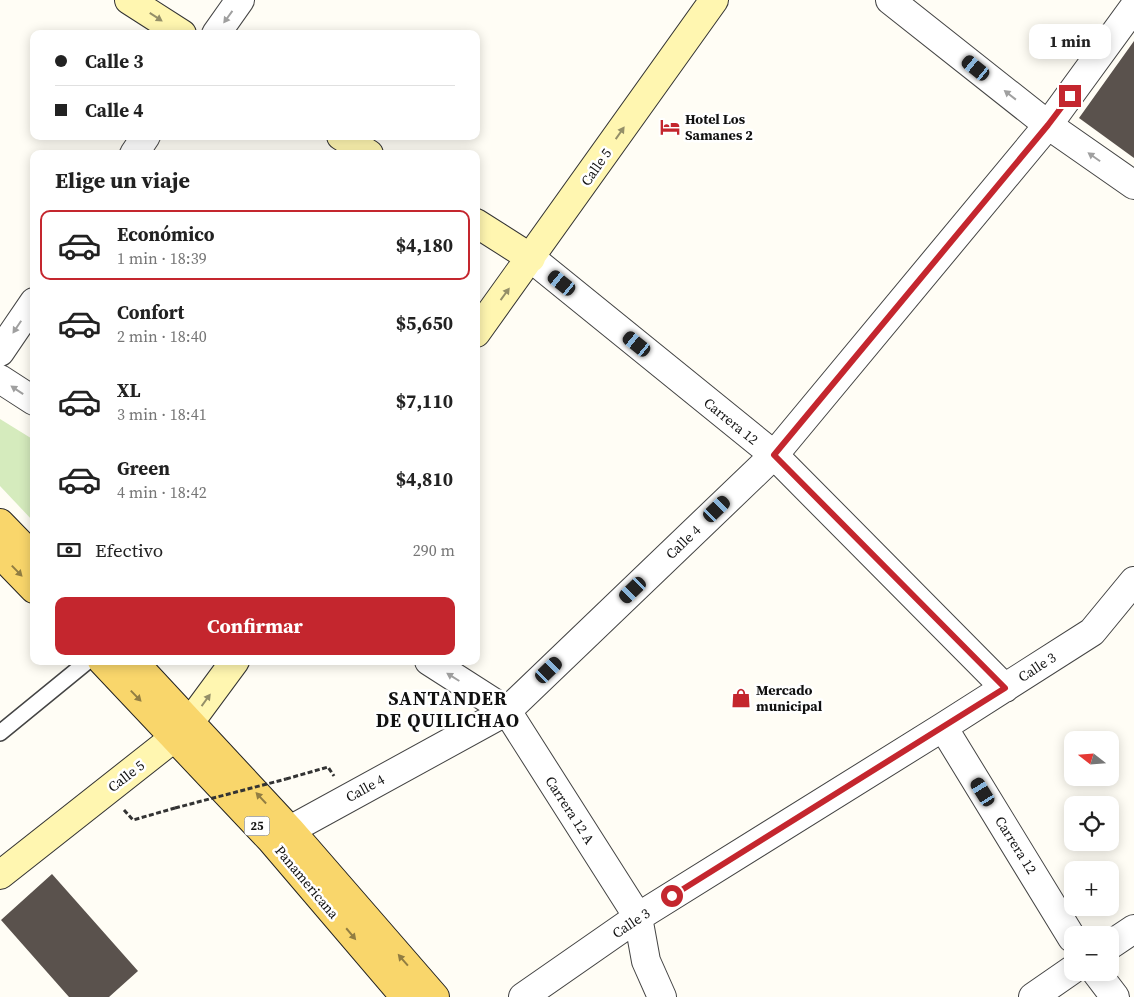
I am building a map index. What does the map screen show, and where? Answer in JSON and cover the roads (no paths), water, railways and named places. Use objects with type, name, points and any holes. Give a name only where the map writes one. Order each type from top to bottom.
[{"type":"main road","points":[[0,523],[30,554]]},
{"type":"main road","points":[[0,554],[30,585]]},
{"type":"main road","name":"Panamericana","points":[[107,665],[183,729],[290,830],[434,997]]},
{"type":"main road","name":"Panamericana","points":[[136,665],[183,729],[271,840],[405,997]]},
{"type":"street","points":[[129,0],[176,30]]},
{"type":"street","points":[[219,30],[240,0]]},
{"type":"street","name":"Calle 5","points":[[480,328],[714,0]]},
{"type":"street","points":[[890,0],[1048,125],[1134,185]]},
{"type":"street","name":"Calle 4","points":[[290,830],[507,710],[774,455],[1048,125],[1134,7]]},
{"type":"street","points":[[348,140],[363,150]]},
{"type":"street","name":"Carrera 12","points":[[480,226],[531,258],[774,455],[1005,688]]},
{"type":"street","points":[[0,352],[30,308]]},
{"type":"street","points":[[0,378],[30,398]]},
{"type":"street","name":"Calle 3","points":[[523,997],[638,917],[1092,632],[1134,581]]},
{"type":"street","name":"Calle 5","points":[[0,875],[183,729],[232,665]]},
{"type":"street","name":"Carrera 12 A","points":[[434,665],[507,710],[638,917],[646,961],[662,997]]},
{"type":"street","name":"Carrera 12","points":[[943,727],[1065,926]]},
{"type":"street","points":[[1119,939],[1134,929]]},
{"type":"street","points":[[1033,997],[1064,976]]},
{"type":"street","points":[[1103,981],[1115,997]]},
{"type":"lane","points":[[0,734],[83,665]]},
{"type":"place","name":"Hotel Los Samanes 2","points":[[670,127]]},
{"type":"place","name":"Mercado municipal","points":[[741,698]]},
{"type":"district","name":"SANTANDER DE QUILICHAO","points":[[448,709]]}]
